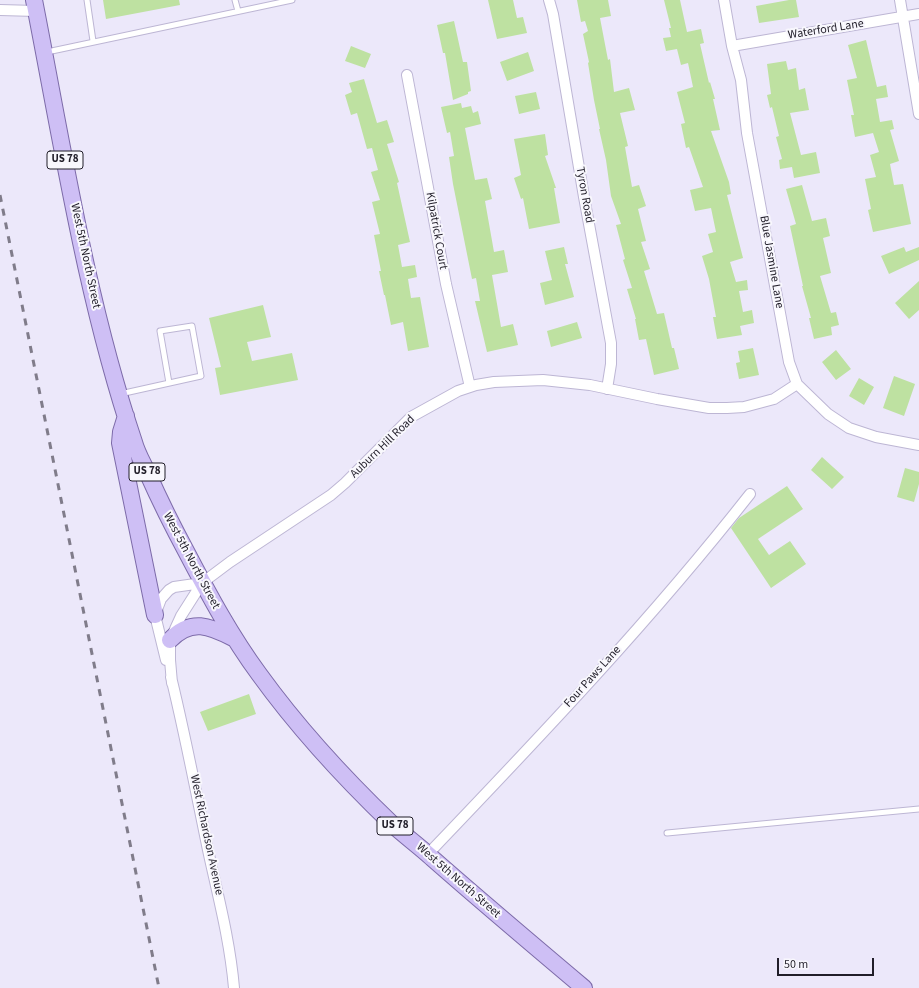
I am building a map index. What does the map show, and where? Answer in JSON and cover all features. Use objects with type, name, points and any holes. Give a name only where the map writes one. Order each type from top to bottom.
[{"type":"main road","name":"West 5th North Street","points":[[35,5],[83,251],[99,320],[119,394],[135,445],[172,527],[202,583],[234,638],[278,700],[317,745],[392,824],[584,988]]},
{"type":"main road","points":[[126,416],[121,432],[120,443],[155,615]]},
{"type":"main road","points":[[170,640],[178,632],[191,626],[210,627],[234,638]]},
{"type":"street","name":"Tyron Road","points":[[549,0],[553,14],[584,197],[612,342],[611,364],[607,389]]},
{"type":"street","name":"Blue Jasmine Lane","points":[[724,0],[740,80],[747,133],[788,355],[796,384]]},
{"type":"street","points":[[900,0],[919,114]]},
{"type":"street","points":[[0,10],[35,5]]},
{"type":"street","name":"Waterford Lane","points":[[732,46],[903,18],[919,14]]},
{"type":"street","name":"Kilpatrick Court","points":[[407,74],[446,284],[470,387]]},
{"type":"street","name":"Auburn Hill Road","points":[[202,583],[230,562],[331,495],[372,457],[411,417],[458,391],[494,382],[543,380],[590,385],[709,408],[727,408],[744,407],[774,399],[796,384]]},
{"type":"street","points":[[796,384],[828,414],[849,428],[876,437],[919,445]]},
{"type":"street","name":"Four Paws Lane","points":[[428,854],[578,694],[707,548],[750,494]]},
{"type":"street","points":[[155,615],[161,599],[168,590],[174,587],[202,583]]},
{"type":"street","name":"West Richardson Avenue","points":[[172,683],[170,640],[181,616],[202,583]]},
{"type":"street","name":"West Richardson Avenue","points":[[155,615],[197,789],[226,932],[234,988]]},
{"type":"lane","points":[[87,0],[93,41]]},
{"type":"lane","points":[[235,0],[238,11]]},
{"type":"lane","points":[[44,52],[292,0]]},
{"type":"lane","points":[[119,394],[201,376],[192,326],[160,331],[169,382]]},
{"type":"lane","points":[[667,833],[919,809]]},
{"type":"building","points":[[103,0],[179,0],[180,5],[106,19]]},
{"type":"building","points":[[488,0],[513,0],[517,18],[523,17],[527,33],[497,39]]},
{"type":"building","points":[[577,0],[608,0],[611,16],[600,18],[608,60],[610,59],[614,92],[629,88],[635,110],[620,113],[628,146],[625,147],[632,187],[639,185],[646,206],[638,209],[646,241],[641,242],[650,269],[644,271],[657,314],[664,313],[672,348],[674,348],[679,369],[654,375],[646,339],[639,340],[636,319],[627,289],[632,288],[623,260],[625,259],[616,225],[621,224],[611,196],[606,160],[599,129],[589,62],[583,34],[588,31],[585,21],[581,22]]},
{"type":"building","points":[[664,0],[680,0],[687,32],[701,29],[704,43],[700,44],[709,83],[710,82],[715,99],[713,99],[720,130],[711,131],[729,182],[731,194],[727,195],[743,258],[730,262],[736,282],[747,280],[748,290],[739,291],[743,312],[752,310],[754,323],[740,326],[742,335],[717,339],[713,317],[716,317],[709,279],[702,256],[713,252],[708,234],[716,232],[711,208],[695,211],[690,190],[703,187],[689,147],[686,148],[681,124],[685,123],[677,92],[693,87],[688,63],[681,65],[677,49],[666,51],[663,38],[671,37],[669,28],[671,28]]},
{"type":"building","points":[[796,0],[799,17],[759,23],[756,6]]},
{"type":"building","points":[[454,21],[463,62],[467,62],[471,91],[468,92],[468,94],[453,100],[445,53],[443,53],[437,25]]},
{"type":"building","points":[[866,40],[877,87],[886,85],[888,97],[876,99],[880,122],[892,120],[894,129],[890,130],[899,161],[890,164],[894,185],[903,184],[911,224],[873,232],[868,210],[871,209],[865,179],[876,177],[870,155],[879,152],[873,133],[855,137],[851,115],[854,115],[847,80],[857,78],[848,45]]},
{"type":"building","points":[[351,46],[371,54],[365,68],[345,61]]},
{"type":"building","points":[[528,52],[534,71],[507,81],[500,62]]},
{"type":"building","points":[[786,61],[788,70],[796,68],[799,90],[805,88],[809,110],[790,113],[801,155],[816,152],[820,173],[794,178],[792,167],[780,169],[779,160],[782,159],[776,137],[779,136],[772,107],[770,108],[767,95],[771,94],[767,64]]},
{"type":"building","points":[[364,79],[377,123],[387,120],[394,142],[387,144],[399,182],[397,183],[410,242],[398,245],[402,267],[415,265],[417,277],[408,279],[411,298],[420,297],[429,347],[408,351],[403,322],[391,325],[379,271],[381,271],[374,235],[380,234],[372,202],[380,200],[371,172],[378,170],[372,148],[367,149],[357,113],[351,115],[345,95],[352,92],[349,83]]},
{"type":"building","points":[[536,92],[540,109],[519,114],[515,96]]},
{"type":"building","points":[[461,103],[462,108],[471,106],[473,113],[478,111],[481,124],[465,128],[475,180],[487,178],[492,199],[485,201],[494,252],[504,250],[508,272],[492,275],[501,327],[513,324],[518,345],[487,352],[475,301],[480,301],[476,278],[472,279],[453,184],[449,157],[454,156],[450,132],[447,133],[441,107]]},
{"type":"building","points":[[545,134],[548,155],[545,156],[556,188],[554,188],[560,223],[529,229],[523,198],[521,199],[514,178],[521,175],[514,139]]},
{"type":"building","points":[[802,185],[812,221],[826,218],[830,236],[823,238],[831,273],[820,276],[831,313],[836,312],[839,325],[831,327],[832,335],[814,339],[809,318],[811,318],[802,286],[790,226],[796,224],[786,189]]},
{"type":"building","points":[[564,247],[568,264],[565,264],[574,297],[545,305],[540,283],[552,280],[545,251]]},
{"type":"building","points":[[904,247],[906,252],[919,247],[919,260],[889,274],[881,256]]},
{"type":"building","points":[[919,281],[919,310],[909,319],[895,303]]},
{"type":"building","points":[[263,305],[271,337],[247,342],[252,361],[292,353],[298,380],[220,395],[215,368],[221,367],[209,318]]},
{"type":"building","points":[[577,322],[582,338],[551,347],[547,331]]},
{"type":"building","points":[[753,348],[759,375],[739,379],[736,363],[740,362],[738,351]]},
{"type":"building","points":[[836,350],[851,369],[836,380],[822,362]]},
{"type":"building","points":[[894,376],[915,384],[904,416],[883,408]]},
{"type":"building","points":[[859,378],[874,387],[864,405],[849,396]]},
{"type":"building","points":[[822,457],[844,477],[832,489],[811,470]]},
{"type":"building","points":[[905,468],[919,472],[919,484],[914,502],[897,497]]},
{"type":"building","points":[[787,486],[803,509],[758,539],[769,555],[790,541],[806,564],[771,588],[731,528],[739,518]]},
{"type":"building","points":[[249,694],[256,714],[208,731],[200,712]]},
{"type":"railway","points":[[0,195],[159,988]]}]
